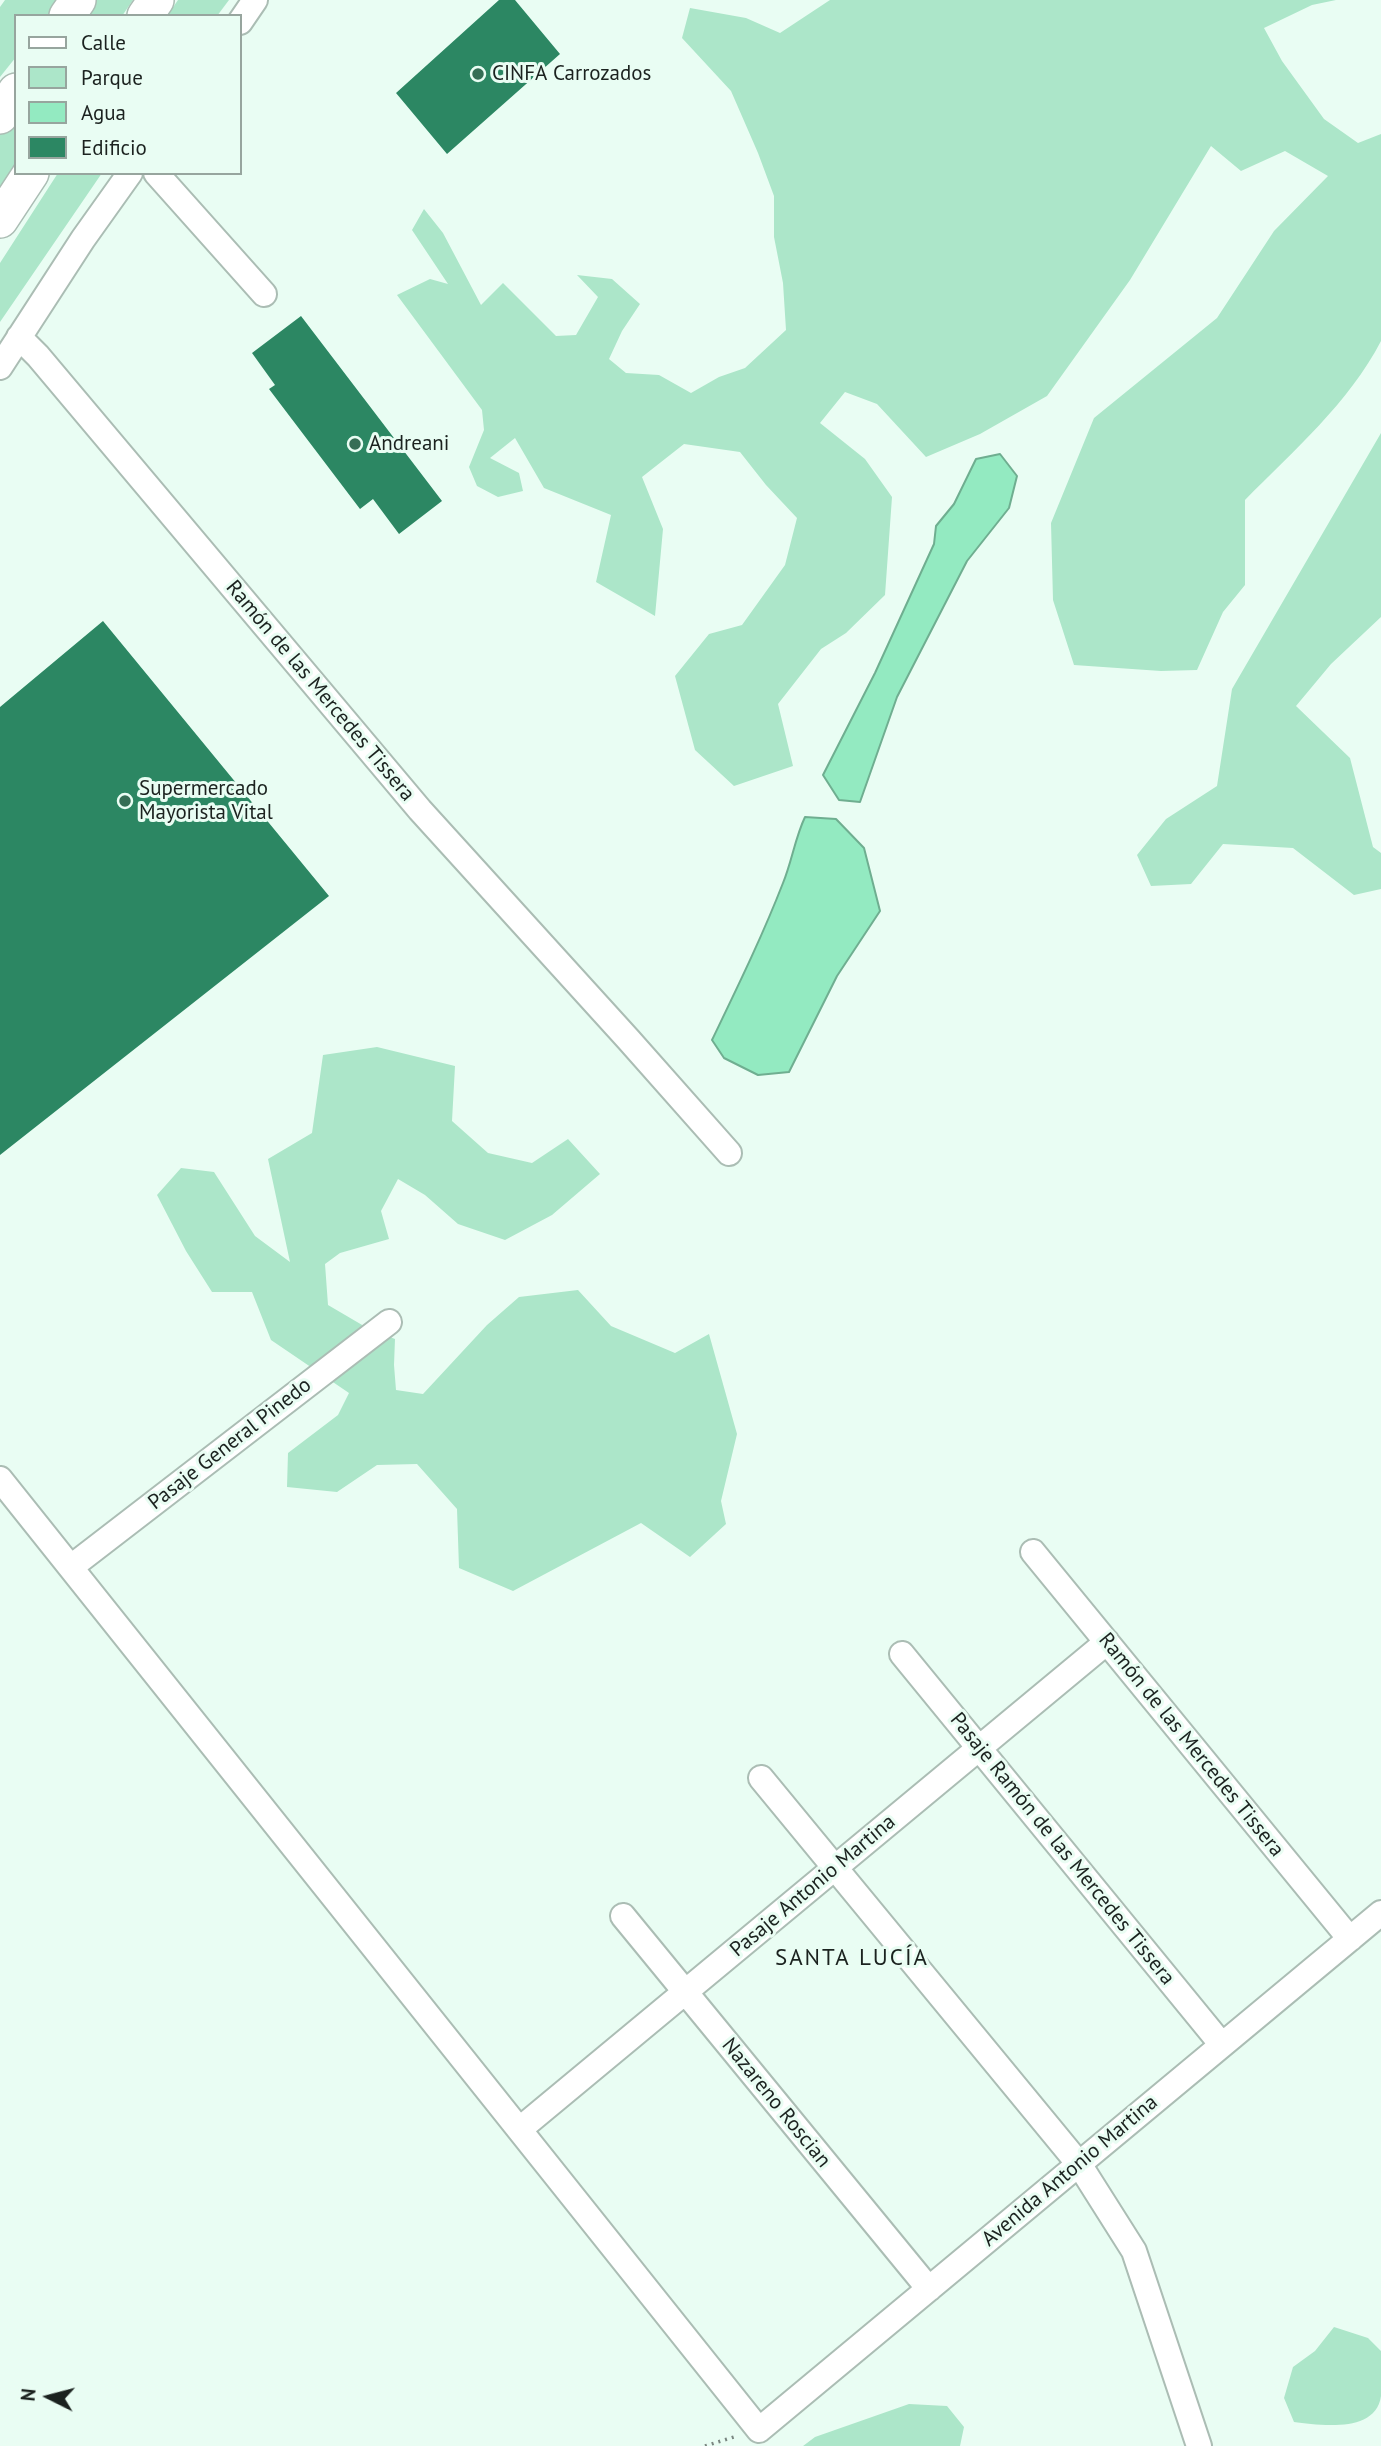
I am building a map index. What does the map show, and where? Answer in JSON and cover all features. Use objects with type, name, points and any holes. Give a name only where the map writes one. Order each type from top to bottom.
[{"type":"highway","points":[[0,116],[14,94]]},
{"type":"highway","points":[[0,220],[30,175]]},
{"type":"street","points":[[242,19],[255,0]]},
{"type":"street","points":[[0,367],[83,239],[129,175]]},
{"type":"street","points":[[158,175],[264,294]]},
{"type":"street","name":"Ramón de las Mercedes Tissera","points":[[19,337],[65,388],[420,810],[729,1153]]},
{"type":"street","name":"Pasaje General Pinedo","points":[[71,1567],[389,1321]]},
{"type":"street","points":[[0,1479],[759,2430]]},
{"type":"street","name":"Ramón de las Mercedes Tissera","points":[[1033,1552],[1350,1939]]},
{"type":"street","name":"Pasaje Antonio Martina","points":[[520,2130],[1107,1642]]},
{"type":"street","name":"Pasaje Ramón de las Mercedes Tissera","points":[[902,1654],[1222,2045]]},
{"type":"street","points":[[761,1778],[1079,2164],[1134,2251],[1199,2446]]},
{"type":"street","name":"Avenida Antonio Martina","points":[[759,2430],[1381,1913]]},
{"type":"street","name":"Nazareno Roscian","points":[[623,1916],[929,2289]]},
{"type":"path","points":[[705,2446],[759,2430]]},
{"type":"green space","points":[[5,0],[60,0],[50,14],[14,14],[14,60],[0,77],[0,7]]},
{"type":"green space","points":[[92,0],[133,0],[123,14],[82,14]]},
{"type":"green space","points":[[178,0],[229,0],[218,14],[168,14]]},
{"type":"green space","points":[[830,0],[1336,0],[1312,5],[1264,28],[1282,61],[1324,119],[1358,143],[1381,134],[1381,341],[1368,364],[1337,406],[1245,500],[1245,585],[1223,612],[1197,670],[1161,671],[1074,665],[1053,600],[1051,523],[1094,418],[1217,318],[1274,231],[1328,176],[1285,151],[1241,171],[1211,146],[1130,280],[1047,396],[980,434],[926,457],[877,404],[845,392],[820,423],[865,459],[892,497],[885,595],[846,633],[821,649],[778,704],[793,766],[734,786],[695,750],[675,676],[709,634],[742,625],[785,565],[797,518],[740,452],[684,444],[642,477],[663,529],[655,616],[596,582],[611,515],[544,488],[515,438],[490,458],[519,473],[523,491],[498,497],[477,486],[469,467],[484,430],[482,410],[397,295],[430,279],[448,284],[412,230],[424,209],[443,233],[481,305],[503,283],[556,336],[576,335],[598,297],[577,275],[612,279],[640,304],[622,331],[609,359],[626,373],[659,375],[691,393],[719,377],[745,368],[786,330],[783,283],[774,237],[774,196],[731,91],[682,38],[690,8],[746,18],[780,33]]},
{"type":"green space","points":[[14,111],[14,167],[0,187],[0,133]]},
{"type":"green space","points":[[57,175],[101,175],[0,322],[0,263]]},
{"type":"green space","points":[[1381,433],[1381,617],[1331,664],[1296,706],[1350,758],[1373,847],[1381,853],[1381,889],[1354,895],[1293,848],[1223,844],[1191,884],[1151,886],[1137,855],[1166,819],[1217,786],[1232,689]]},
{"type":"green space","points":[[377,1047],[455,1066],[452,1121],[488,1153],[532,1163],[568,1139],[600,1174],[552,1215],[505,1240],[458,1224],[425,1195],[398,1179],[381,1211],[389,1239],[340,1253],[325,1264],[328,1305],[369,1329],[395,1339],[396,1390],[423,1394],[487,1325],[519,1297],[578,1290],[611,1326],[675,1353],[709,1334],[737,1434],[721,1501],[726,1524],[690,1557],[641,1523],[513,1591],[459,1568],[457,1509],[417,1464],[377,1465],[337,1492],[287,1487],[288,1453],[338,1415],[349,1393],[271,1340],[252,1292],[212,1292],[186,1251],[157,1195],[181,1168],[214,1172],[255,1236],[290,1262],[268,1159],[312,1133],[323,1055]]},
{"type":"green space","points":[[1334,2327],[1368,2338],[1381,2351],[1381,2396],[1377,2408],[1369,2417],[1358,2422],[1317,2425],[1294,2422],[1284,2398],[1293,2367],[1315,2351]]},
{"type":"green space","points":[[909,2404],[947,2406],[964,2427],[960,2446],[803,2446],[815,2437]]},
{"type":"water","points":[[1000,454],[1017,476],[1009,508],[967,561],[897,697],[860,802],[839,800],[823,775],[875,673],[934,544],[936,526],[954,504],[976,459]]},
{"type":"water","points":[[805,817],[836,819],[864,848],[880,911],[837,976],[789,1072],[758,1075],[724,1058],[712,1040],[775,903]]},
{"type":"building","name":"CINFA Carrozados","points":[[499,0],[515,0],[560,54],[447,154],[396,93]]},
{"type":"building","name":"Andreani","points":[[301,316],[442,501],[399,534],[373,499],[360,509],[269,389],[275,385],[252,353]]},
{"type":"building","name":"Supermercado Mayorista Vital","points":[[103,621],[329,896],[0,1155],[0,707]]},
{"type":"place","name":"CINFA Carrozados","points":[[478,74]]},
{"type":"place","name":"Andreani","points":[[355,444]]},
{"type":"place","name":"Supermercado Mayorista Vital","points":[[125,801]]},
{"type":"district","name":"SANTA LUCÍA","points":[[852,1958]]}]
